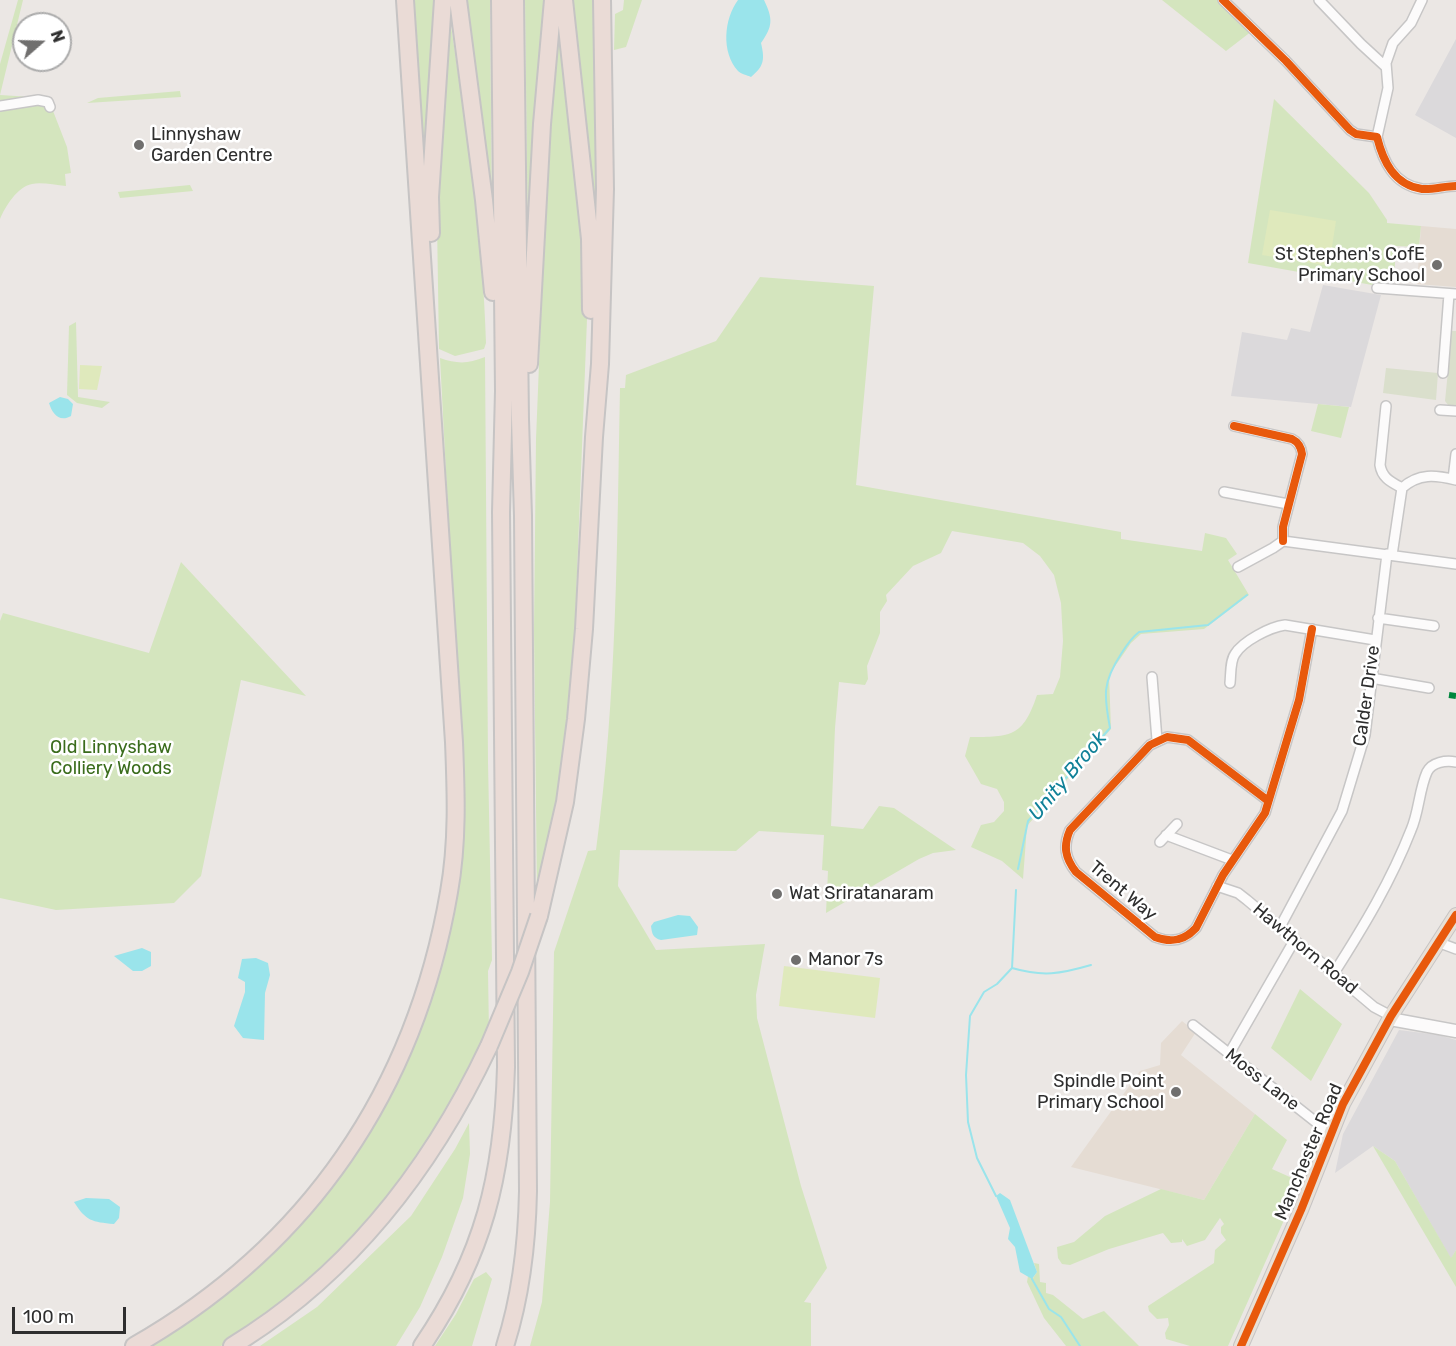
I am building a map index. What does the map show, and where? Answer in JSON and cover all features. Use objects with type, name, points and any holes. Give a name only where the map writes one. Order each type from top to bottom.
[{"type":"highway","points":[[134,1346],[184,1315],[221,1288],[266,1248],[303,1210],[337,1167],[365,1124],[394,1071],[413,1027],[433,969],[450,890],[456,820],[454,742],[405,0]]},
{"type":"highway","points":[[440,531],[430,197],[444,0]]},
{"type":"highway","points":[[458,0],[489,246],[495,332],[495,391],[501,512]]},
{"type":"highway","points":[[422,1346],[453,1295],[474,1251],[495,1181],[504,1119],[506,1055],[501,512],[504,391],[500,0]]},
{"type":"highway","points":[[505,1346],[514,1314],[525,1251],[528,1191],[524,516],[520,419],[515,0]]},
{"type":"highway","points":[[524,516],[542,124],[553,0]]},
{"type":"highway","points":[[564,0],[590,239],[594,437]]},
{"type":"highway","points":[[232,1346],[314,1286],[346,1256],[395,1202],[458,1108],[489,1046],[520,972],[539,915],[565,802],[575,731],[584,629],[600,364],[604,201],[602,0]]},
{"type":"main road","name":"Manchester Road","points":[[1241,1346],[1301,1210],[1343,1104],[1390,1018],[1456,915]]},
{"type":"street","points":[[1223,0],[1279,54],[1350,130],[1356,134],[1377,137]]},
{"type":"street","points":[[1319,0],[1386,67]]},
{"type":"street","points":[[1367,49],[1381,49],[1393,43],[1408,28],[1418,2]]},
{"type":"street","points":[[1393,43],[1386,67],[1388,88],[1377,137],[1383,157],[1389,168],[1404,183],[1423,189],[1456,186]]},
{"type":"street","points":[[0,106],[38,100],[48,102],[50,106]]},
{"type":"street","points":[[1377,288],[1453,294],[1443,373]]},
{"type":"street","points":[[1440,410],[1456,411]]},
{"type":"street","points":[[1386,411],[1380,465],[1384,478],[1402,488],[1409,481],[1425,475],[1455,480],[1456,454]]},
{"type":"street","points":[[1234,426],[1297,441],[1302,454],[1287,504],[1282,527],[1283,541]]},
{"type":"street","name":"Calder Drive","points":[[1279,929],[1342,811],[1365,735],[1378,618],[1402,488]]},
{"type":"street","points":[[1224,493],[1287,504]]},
{"type":"street","points":[[1237,565],[1283,541],[1332,550],[1456,564]]},
{"type":"street","points":[[1378,618],[1434,626]]},
{"type":"street","points":[[1230,683],[1233,656],[1238,649],[1264,631],[1285,625],[1375,640]]},
{"type":"street","points":[[1152,677],[1157,740],[1178,737],[1188,740],[1267,800],[1299,700],[1312,629]]},
{"type":"street","points":[[1371,678],[1429,688]]},
{"type":"street","name":"Trent Way","points":[[1157,740],[1070,830],[1065,846],[1069,864],[1076,872],[1155,937],[1163,940],[1178,940],[1196,928],[1232,860],[1265,813],[1267,800]]},
{"type":"street","points":[[1334,973],[1376,906],[1396,868],[1413,827],[1427,772],[1436,764],[1456,762]]},
{"type":"street","points":[[1177,824],[1163,838],[1232,860]]},
{"type":"street","name":"Hawthorn Road","points":[[1217,886],[1238,893],[1390,1018]]},
{"type":"street","points":[[1229,1054],[1294,941]]},
{"type":"street","points":[[1440,943],[1456,949]]},
{"type":"street","points":[[1390,1018],[1456,1031]]},
{"type":"street","name":"Moss Lane","points":[[1193,1025],[1331,1134]]},
{"type":"shaded area","points":[[1456,39],[1456,138],[1415,115]]},
{"type":"shaded area","name":"St Stephen's CofE Primary School","points":[[1421,226],[1456,229],[1456,287],[1417,284]]},
{"type":"shaded area","points":[[1323,285],[1381,295],[1351,407],[1231,396],[1242,332],[1287,340],[1291,328],[1310,332]]},
{"type":"shaded area","name":"Spindle Point Primary School","points":[[1182,1021],[1196,1032],[1181,1055],[1255,1114],[1204,1200],[1071,1167],[1140,1071],[1160,1065],[1161,1043]]},
{"type":"shaded area","points":[[1399,1030],[1439,1035],[1456,1040],[1456,1250],[1451,1259],[1395,1161],[1373,1146],[1335,1173],[1343,1134]]},
{"type":"green space","points":[[18,0],[23,0],[20,12],[15,12]]},
{"type":"green space","points":[[410,0],[435,0],[424,173]]},
{"type":"green space","points":[[464,0],[490,0],[492,225]]},
{"type":"green space","points":[[525,0],[544,0],[528,248]]},
{"type":"green space","points":[[573,0],[596,0],[598,241]]},
{"type":"green space","points":[[624,0],[642,0],[626,47],[614,50],[615,14],[623,10]]},
{"type":"green space","points":[[1162,0],[1221,0],[1252,31],[1226,51]]},
{"type":"green space","points":[[449,12],[477,218],[486,343],[484,349],[455,356],[439,349],[437,222]]},
{"type":"green space","points":[[560,15],[586,270],[587,319],[574,650],[561,791],[537,896],[534,630],[536,439],[546,191]]},
{"type":"green space","points":[[12,21],[12,45],[0,95],[0,64]]},
{"type":"green space","points":[[180,91],[181,97],[87,103],[98,98]]},
{"type":"green space","points":[[0,95],[48,98],[67,147],[71,173],[65,174],[66,186],[36,183],[21,189],[8,203],[0,219]]},
{"type":"green space","points":[[1274,99],[1369,193],[1387,223],[1421,226],[1419,247],[1396,246],[1394,281],[1383,280],[1378,286],[1248,263]]},
{"type":"green space","points":[[190,185],[193,191],[120,198],[118,192]]},
{"type":"green space","points":[[1270,210],[1336,221],[1329,266],[1262,255]]},
{"type":"green space","points":[[760,277],[874,286],[856,485],[1121,532],[1121,539],[1202,551],[1205,533],[1226,538],[1237,554],[1228,560],[1249,595],[1204,629],[1141,634],[1131,643],[1109,675],[1111,729],[1027,826],[1023,879],[1002,861],[971,847],[981,825],[994,822],[1004,811],[1004,802],[997,789],[981,784],[965,756],[970,737],[1006,735],[1014,732],[1026,719],[1037,695],[1053,694],[1060,677],[1063,641],[1061,603],[1054,575],[1040,556],[1023,543],[952,531],[941,553],[913,566],[886,595],[887,601],[880,612],[880,633],[867,666],[868,679],[865,685],[839,682],[831,826],[863,829],[879,806],[894,808],[956,850],[933,853],[919,859],[826,913],[828,871],[822,870],[824,835],[759,831],[736,851],[620,850],[618,886],[656,950],[765,944],[756,995],[757,1018],[801,1186],[827,1268],[804,1302],[811,1303],[811,1346],[530,1346],[542,1302],[550,1202],[554,952],[588,851],[596,850],[603,793],[615,619],[620,388],[625,388],[626,375],[716,341]]},
{"type":"green space","points":[[76,322],[78,397],[110,402],[102,408],[77,403],[67,395],[69,326]]},
{"type":"green space","points":[[1452,331],[1456,331],[1456,406],[1448,405],[1445,401]]},
{"type":"green space","points":[[485,357],[492,960],[488,971],[489,1033],[425,1156],[333,1261],[275,1310],[221,1346],[144,1346],[197,1311],[348,1160],[444,944],[459,721],[440,358],[462,362]]},
{"type":"green space","points":[[80,365],[102,366],[97,390],[79,389]]},
{"type":"green space","points":[[1386,368],[1438,373],[1436,400],[1383,393]]},
{"type":"green space","points":[[1318,404],[1349,407],[1341,438],[1311,431]]},
{"type":"green space","name":"Old Linnyshaw Colliery Woods","points":[[181,562],[306,696],[241,680],[201,876],[174,903],[56,910],[0,898],[0,621],[3,613],[149,653]]},
{"type":"green space","points":[[784,966],[880,978],[875,1018],[779,1006]]},
{"type":"green space","points":[[1300,989],[1342,1024],[1311,1081],[1271,1048]]},
{"type":"green space","points":[[1255,1114],[1287,1140],[1272,1169],[1301,1182],[1228,1346],[1190,1346],[1166,1339],[1168,1318],[1157,1319],[1149,1311],[1148,1306],[1214,1263],[1215,1250],[1226,1240],[1221,1233],[1221,1227],[1224,1224],[1220,1218],[1205,1240],[1187,1246],[1182,1239],[1182,1242],[1171,1243],[1163,1233],[1109,1249],[1070,1265],[1062,1264],[1058,1258],[1057,1247],[1074,1242],[1105,1216],[1161,1189],[1204,1200]]},
{"type":"green space","points":[[469,1123],[470,1154],[463,1198],[442,1257],[420,1307],[396,1346],[260,1346],[317,1307],[411,1216],[455,1149]]},
{"type":"green space","points":[[1373,1146],[1395,1161],[1451,1258],[1456,1250],[1456,1287]]},
{"type":"green space","points":[[1034,1263],[1039,1264],[1040,1282],[1046,1283],[1046,1293],[1053,1295],[1083,1319],[1104,1311],[1139,1346],[1066,1346],[1044,1318],[1027,1282],[1028,1276],[1033,1278],[1037,1272]]},
{"type":"green space","points":[[486,1272],[492,1279],[472,1346],[435,1346],[456,1314],[474,1279]]},
{"type":"water","points":[[738,0],[764,0],[770,17],[770,27],[761,43],[762,62],[751,77],[738,71],[729,55],[727,45],[727,26]]},
{"type":"water","points":[[60,397],[68,399],[73,404],[71,416],[67,418],[57,416],[49,403]]},
{"type":"water","points":[[678,915],[690,916],[698,927],[697,935],[661,940],[655,937],[651,926],[654,922]]},
{"type":"water","points":[[142,948],[151,952],[151,966],[142,971],[133,971],[114,956]]},
{"type":"water","points":[[256,958],[268,963],[270,975],[265,993],[264,1040],[243,1038],[234,1026],[245,992],[245,982],[238,978],[242,959]]},
{"type":"water","points":[[1000,1193],[1010,1200],[1037,1272],[1032,1279],[1020,1272],[1015,1247],[1008,1239],[1010,1228],[996,1196]]},
{"type":"water","points":[[86,1198],[109,1199],[120,1207],[119,1218],[114,1224],[86,1217],[74,1202]]},
{"type":"waterway","name":"Unity Brook","points":[[1018,869],[1028,821],[1110,728],[1106,698],[1110,673],[1131,639],[1139,632],[1208,625],[1247,595]]},
{"type":"waterway","name":"Unity Brook","points":[[996,1196],[977,1158],[968,1122],[966,1075],[970,1016],[984,992],[997,984],[1012,968],[1016,890]]},
{"type":"waterway","points":[[1012,968],[1033,973],[1051,973],[1091,965]]},
{"type":"waterway","name":"Unity Brook","points":[[1032,1279],[1049,1309],[1061,1317],[1080,1346]]},
{"type":"marked path","points":[[1449,695],[1456,696]]},
{"type":"cycle path","points":[[1223,0],[1286,61],[1350,130],[1356,134],[1377,137],[1386,163],[1404,183],[1422,189],[1456,186]]},
{"type":"cycle path","points":[[1234,426],[1292,439],[1300,447],[1302,454],[1283,527],[1283,541]]},
{"type":"cycle path","points":[[1267,800],[1188,740],[1167,737],[1150,745],[1070,830],[1066,841],[1067,857],[1076,872],[1155,937],[1177,940],[1187,936],[1196,928],[1223,875],[1265,813],[1299,700],[1312,629]]},
{"type":"cycle path","points":[[1241,1346],[1301,1210],[1343,1104],[1391,1016],[1456,915]]},
{"type":"place","name":"Linnyshaw Garden Centre","points":[[139,145]]},
{"type":"place","name":"St Stephen's CofE Primary School","points":[[1437,265]]},
{"type":"place","name":"Wat Sriratanaram","points":[[777,894]]},
{"type":"place","name":"Manor 7s","points":[[796,960]]},
{"type":"place","name":"Spindle Point Primary School","points":[[1176,1092]]}]
